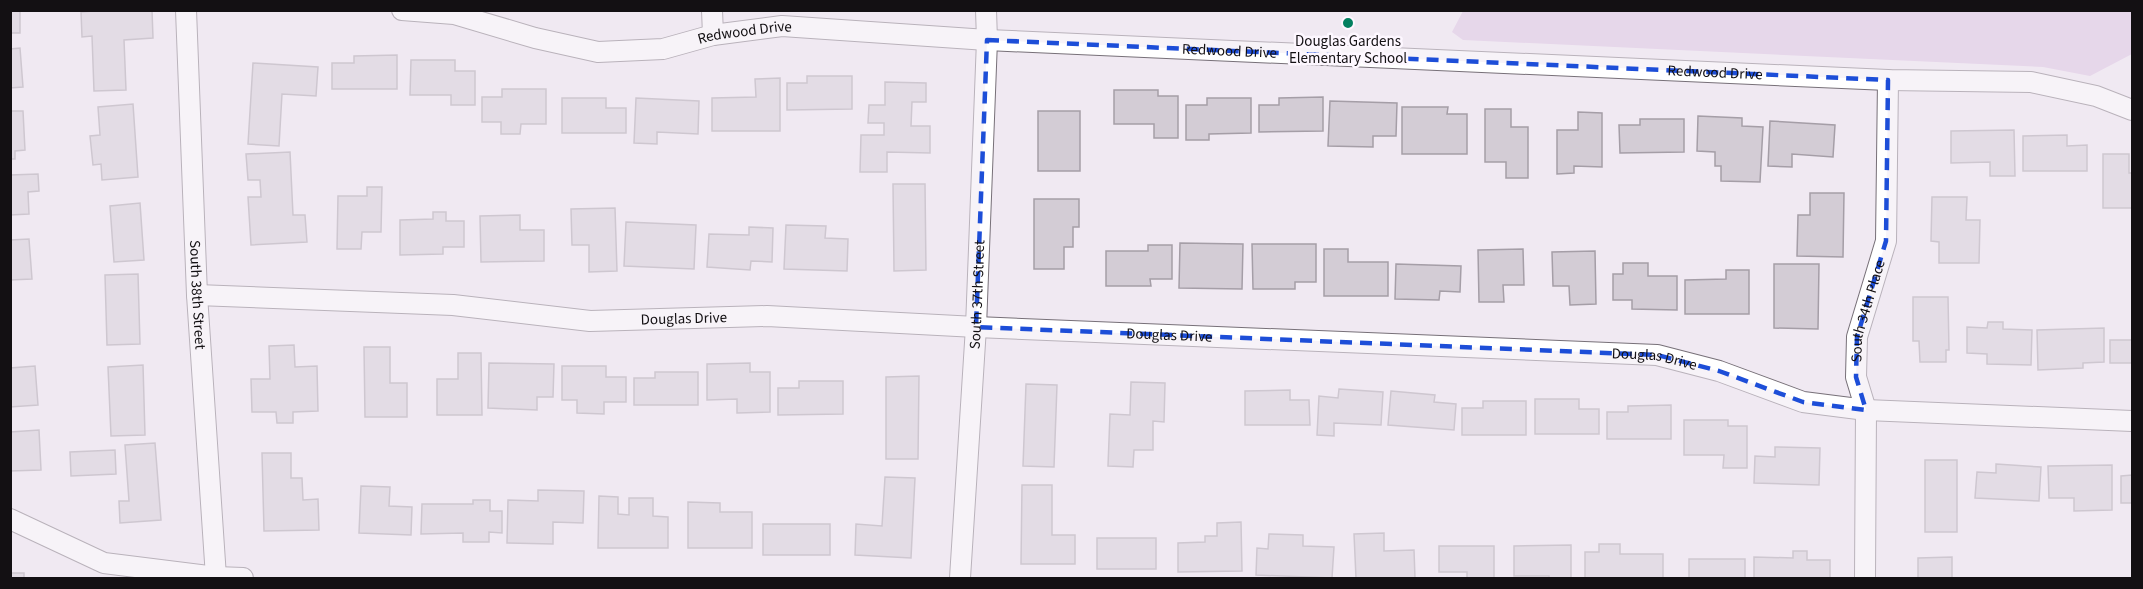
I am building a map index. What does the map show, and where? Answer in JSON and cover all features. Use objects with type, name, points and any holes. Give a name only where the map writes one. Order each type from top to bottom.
[{"type":"street","name":"South 38th Street","points":[[186,10],[197,295],[216,577]]},
{"type":"street","name":"Redwood Drive","points":[[402,10],[454,12],[535,38],[598,52],[663,50],[713,35],[782,26],[987,40],[1888,80],[2031,82],[2096,96],[2133,110]]},
{"type":"street","points":[[712,10],[713,35]]},
{"type":"street","name":"South 37th Street","points":[[960,579],[976,327],[987,40],[986,10]]},
{"type":"street","name":"South 34th Place","points":[[1866,579],[1866,410],[1856,377],[1857,337],[1886,241],[1888,80]]},
{"type":"street","name":"Douglas Drive","points":[[197,295],[453,304],[590,321],[767,316],[976,327],[1657,355],[1719,371],[1803,402],[1866,410],[2133,421]]},
{"type":"street","points":[[10,519],[104,563],[243,579]]},
{"type":"highlighted area","points":[[987,40],[1888,80],[1886,241],[1857,337],[1856,377],[1866,410],[1803,402],[1719,371],[1657,355],[976,327]]},
{"type":"shaded area","points":[[1463,11],[2132,11],[2132,54],[2090,76],[2043,67],[1463,40],[1452,32]]},
{"type":"building","points":[[10,10],[20,10],[20,33],[10,33]]},
{"type":"building","points":[[152,10],[153,38],[124,40],[126,90],[94,91],[92,36],[82,37],[81,12]]},
{"type":"building","points":[[20,48],[23,87],[10,88],[10,49]]},
{"type":"building","points":[[397,55],[397,89],[332,89],[332,63],[354,63],[354,56]]},
{"type":"building","points":[[411,60],[455,60],[455,71],[475,71],[475,105],[451,105],[451,95],[410,95]]},
{"type":"building","points":[[253,63],[318,67],[316,96],[282,94],[279,146],[248,144]]},
{"type":"building","points":[[807,76],[852,76],[852,109],[787,110],[787,83],[807,83]]},
{"type":"building","points":[[780,78],[780,131],[712,131],[712,98],[756,97],[755,79]]},
{"type":"building","points":[[885,82],[926,83],[926,102],[912,102],[911,126],[930,126],[930,153],[887,152],[887,172],[860,172],[861,135],[884,135],[884,123],[868,123],[869,105],[885,105]]},
{"type":"building","points":[[502,89],[546,89],[546,124],[521,124],[520,134],[501,134],[501,122],[482,122],[482,97],[502,97]]},
{"type":"building","points":[[1114,90],[1158,90],[1158,96],[1178,96],[1178,138],[1154,138],[1154,124],[1114,124]]},
{"type":"building","points":[[1323,97],[1323,131],[1259,132],[1259,105],[1279,105],[1279,98]]},
{"type":"building","points":[[562,98],[606,98],[606,108],[626,108],[626,133],[562,133]]},
{"type":"building","points":[[636,98],[699,101],[698,134],[657,132],[657,144],[634,143]]},
{"type":"building","points":[[1207,98],[1251,98],[1251,133],[1209,134],[1209,140],[1186,140],[1186,105],[1207,105]]},
{"type":"building","points":[[1330,101],[1397,103],[1396,136],[1373,136],[1373,147],[1328,146]]},
{"type":"building","points":[[133,104],[138,177],[102,180],[101,164],[93,165],[90,136],[100,135],[98,107]]},
{"type":"building","points":[[1402,107],[1448,107],[1447,114],[1467,114],[1467,154],[1402,154]]},
{"type":"building","points":[[1485,109],[1511,109],[1511,127],[1528,127],[1528,178],[1506,178],[1506,162],[1485,162]]},
{"type":"building","points":[[10,111],[23,111],[25,150],[15,151],[15,159],[10,159]]},
{"type":"building","points":[[1038,111],[1080,111],[1080,171],[1038,171]]},
{"type":"building","points":[[1578,112],[1602,113],[1602,167],[1574,166],[1574,173],[1557,174],[1557,130],[1578,130]]},
{"type":"building","points":[[1698,116],[1742,118],[1742,126],[1763,127],[1760,182],[1721,181],[1721,166],[1715,166],[1715,152],[1697,151]]},
{"type":"building","points":[[1640,119],[1684,119],[1684,152],[1620,153],[1619,125],[1640,125]]},
{"type":"building","points":[[1770,121],[1835,125],[1833,157],[1792,154],[1792,167],[1768,166]]},
{"type":"building","points":[[2014,130],[2015,176],[1990,176],[1990,162],[1951,163],[1951,131]]},
{"type":"building","points":[[2067,135],[2067,146],[2087,145],[2087,171],[2023,171],[2023,136]]},
{"type":"building","points":[[290,152],[293,215],[305,215],[307,242],[251,245],[248,197],[261,197],[260,180],[248,180],[246,154]]},
{"type":"building","points":[[2103,154],[2129,154],[2129,173],[2132,173],[2132,208],[2103,208]]},
{"type":"building","points":[[38,174],[39,191],[28,192],[29,214],[10,215],[10,175]]},
{"type":"building","points":[[893,184],[925,184],[926,270],[894,271]]},
{"type":"building","points":[[367,187],[382,187],[381,232],[362,232],[361,249],[337,249],[338,196],[367,196]]},
{"type":"building","points":[[1810,193],[1844,193],[1843,257],[1797,256],[1798,215],[1810,215]]},
{"type":"building","points":[[1932,197],[1967,197],[1966,220],[1980,220],[1979,263],[1939,263],[1939,242],[1931,241]]},
{"type":"building","points":[[1034,199],[1079,199],[1079,227],[1073,227],[1073,247],[1064,247],[1064,269],[1034,269]]},
{"type":"building","points":[[140,203],[144,260],[114,262],[110,206]]},
{"type":"building","points":[[615,208],[617,271],[589,272],[589,245],[572,245],[571,209]]},
{"type":"building","points":[[433,212],[446,212],[446,221],[464,221],[464,247],[443,247],[443,254],[400,255],[400,220],[433,219]]},
{"type":"building","points":[[520,215],[520,230],[544,230],[544,261],[481,262],[480,216]]},
{"type":"building","points":[[626,222],[696,225],[694,269],[624,266]]},
{"type":"building","points":[[786,225],[826,226],[825,238],[848,239],[847,271],[784,269]]},
{"type":"building","points":[[749,227],[773,228],[772,262],[751,261],[750,270],[707,267],[709,234],[749,235]]},
{"type":"building","points":[[29,239],[32,279],[10,280],[10,240]]},
{"type":"building","points":[[1180,243],[1243,244],[1242,289],[1179,288]]},
{"type":"building","points":[[1252,244],[1316,244],[1316,282],[1295,282],[1295,289],[1253,289]]},
{"type":"building","points":[[1148,245],[1172,245],[1172,279],[1150,279],[1151,286],[1106,286],[1106,251],[1148,251]]},
{"type":"building","points":[[1324,249],[1348,249],[1348,262],[1388,262],[1388,296],[1324,296]]},
{"type":"building","points":[[1523,249],[1524,285],[1503,285],[1504,302],[1479,302],[1478,250]]},
{"type":"building","points":[[1595,251],[1596,304],[1570,305],[1569,286],[1553,286],[1552,252]]},
{"type":"building","points":[[1623,263],[1648,263],[1648,276],[1677,276],[1677,310],[1632,309],[1632,300],[1613,300],[1613,274],[1623,274]]},
{"type":"building","points":[[1396,264],[1461,266],[1460,292],[1440,291],[1439,300],[1395,299]]},
{"type":"building","points":[[1774,264],[1819,264],[1818,329],[1774,328]]},
{"type":"building","points":[[1726,270],[1749,270],[1749,314],[1685,314],[1685,280],[1726,279]]},
{"type":"building","points":[[138,274],[140,344],[107,345],[105,275]]},
{"type":"building","points":[[1913,297],[1948,297],[1949,350],[1946,350],[1946,362],[1920,362],[1919,341],[1913,341]]},
{"type":"building","points":[[1988,322],[2003,322],[2003,329],[2032,330],[2031,365],[1987,364],[1987,354],[1967,353],[1967,327],[1987,328]]},
{"type":"building","points":[[2104,328],[2104,362],[2083,363],[2083,368],[2038,370],[2037,330]]},
{"type":"building","points":[[2110,340],[2132,340],[2132,363],[2110,363]]},
{"type":"building","points":[[294,345],[295,367],[317,366],[318,411],[293,412],[293,423],[277,423],[276,412],[252,412],[251,379],[270,379],[269,346]]},
{"type":"building","points":[[364,347],[390,347],[390,383],[407,383],[407,417],[365,417]]},
{"type":"building","points":[[458,353],[481,353],[482,415],[437,415],[437,379],[458,379]]},
{"type":"building","points":[[489,363],[554,364],[553,397],[537,397],[537,410],[488,408]]},
{"type":"building","points":[[750,363],[750,372],[770,372],[770,412],[737,413],[737,399],[707,400],[707,364]]},
{"type":"building","points":[[143,365],[145,435],[111,436],[108,367]]},
{"type":"building","points":[[35,366],[38,405],[10,407],[10,368]]},
{"type":"building","points":[[562,366],[606,366],[606,377],[626,377],[626,402],[604,402],[604,414],[577,413],[577,400],[562,400]]},
{"type":"building","points":[[655,372],[698,372],[698,405],[634,405],[634,378],[655,378]]},
{"type":"building","points":[[919,376],[918,459],[886,459],[886,377]]},
{"type":"building","points":[[799,381],[843,381],[843,414],[778,415],[778,388],[799,388]]},
{"type":"building","points":[[1131,382],[1165,383],[1164,422],[1153,421],[1153,450],[1134,450],[1133,467],[1108,466],[1110,414],[1130,415]]},
{"type":"building","points":[[1026,384],[1057,385],[1054,467],[1023,466]]},
{"type":"building","points":[[1339,389],[1383,392],[1381,425],[1334,423],[1334,436],[1317,435],[1319,396],[1338,398]]},
{"type":"building","points":[[1290,390],[1290,400],[1309,400],[1310,425],[1245,425],[1245,391]]},
{"type":"building","points":[[1391,391],[1435,395],[1434,402],[1456,404],[1454,430],[1388,425]]},
{"type":"building","points":[[1535,399],[1579,399],[1579,409],[1599,409],[1599,434],[1535,434]]},
{"type":"building","points":[[1483,401],[1526,401],[1526,435],[1462,435],[1462,408],[1483,408]]},
{"type":"building","points":[[1671,405],[1671,439],[1607,439],[1607,412],[1628,412],[1628,406]]},
{"type":"building","points":[[1684,420],[1728,420],[1728,426],[1747,426],[1747,468],[1723,468],[1724,455],[1684,455]]},
{"type":"building","points":[[39,430],[41,470],[10,471],[10,432]]},
{"type":"building","points":[[155,443],[161,520],[120,523],[119,501],[129,501],[125,445]]},
{"type":"building","points":[[1775,447],[1820,448],[1819,485],[1754,483],[1755,456],[1775,457]]},
{"type":"building","points":[[115,450],[116,474],[71,476],[70,452]]},
{"type":"building","points":[[262,453],[291,453],[291,478],[302,478],[303,500],[318,499],[319,530],[264,531]]},
{"type":"building","points":[[1925,460],[1957,460],[1957,532],[1925,532]]},
{"type":"building","points":[[1996,464],[2041,467],[2039,501],[1975,498],[1977,472],[1996,473]]},
{"type":"building","points":[[2112,465],[2112,510],[2074,511],[2074,498],[2049,498],[2048,466]]},
{"type":"building","points":[[2132,475],[2132,503],[2121,503],[2121,476]]},
{"type":"building","points":[[885,477],[915,478],[911,558],[855,555],[856,524],[882,526]]},
{"type":"building","points":[[1022,485],[1052,485],[1052,535],[1075,535],[1075,564],[1021,564]]},
{"type":"building","points":[[361,486],[390,487],[389,506],[412,507],[411,535],[359,533]]},
{"type":"building","points":[[538,490],[584,491],[583,523],[553,522],[553,544],[507,543],[508,500],[538,501]]},
{"type":"building","points":[[599,496],[618,497],[618,514],[629,515],[629,498],[653,498],[653,516],[668,517],[668,548],[598,548]]},
{"type":"building","points":[[473,500],[490,500],[490,511],[502,511],[502,533],[489,532],[489,542],[463,542],[463,533],[421,534],[422,504],[473,504]]},
{"type":"building","points":[[688,502],[720,503],[720,512],[752,512],[752,548],[688,548]]},
{"type":"building","points":[[1241,522],[1242,571],[1178,572],[1178,543],[1205,542],[1205,536],[1217,536],[1217,523]]},
{"type":"building","points":[[763,524],[830,524],[830,555],[763,555]]},
{"type":"building","points":[[1384,533],[1384,551],[1414,550],[1415,578],[1356,578],[1354,534]]},
{"type":"building","points":[[1269,534],[1303,535],[1303,546],[1334,547],[1332,578],[1256,575],[1257,548],[1268,549]]},
{"type":"building","points":[[1097,538],[1156,538],[1156,569],[1097,569]]},
{"type":"building","points":[[1599,544],[1620,544],[1620,554],[1663,554],[1663,578],[1585,578],[1585,552],[1599,552]]},
{"type":"building","points":[[1571,545],[1571,578],[1514,576],[1514,546]]},
{"type":"building","points":[[1439,546],[1494,546],[1494,578],[1467,578],[1467,572],[1439,572]]},
{"type":"building","points":[[1793,551],[1807,551],[1807,560],[1830,560],[1830,578],[1754,578],[1754,557],[1793,558]]},
{"type":"building","points":[[1952,557],[1952,578],[1918,578],[1918,558]]},
{"type":"building","points":[[1689,559],[1745,559],[1745,578],[1689,578]]},
{"type":"building","points":[[10,573],[24,573],[24,578],[10,578]]},
{"type":"place","name":"Douglas Gardens Elementary School","points":[[1348,23]]}]
